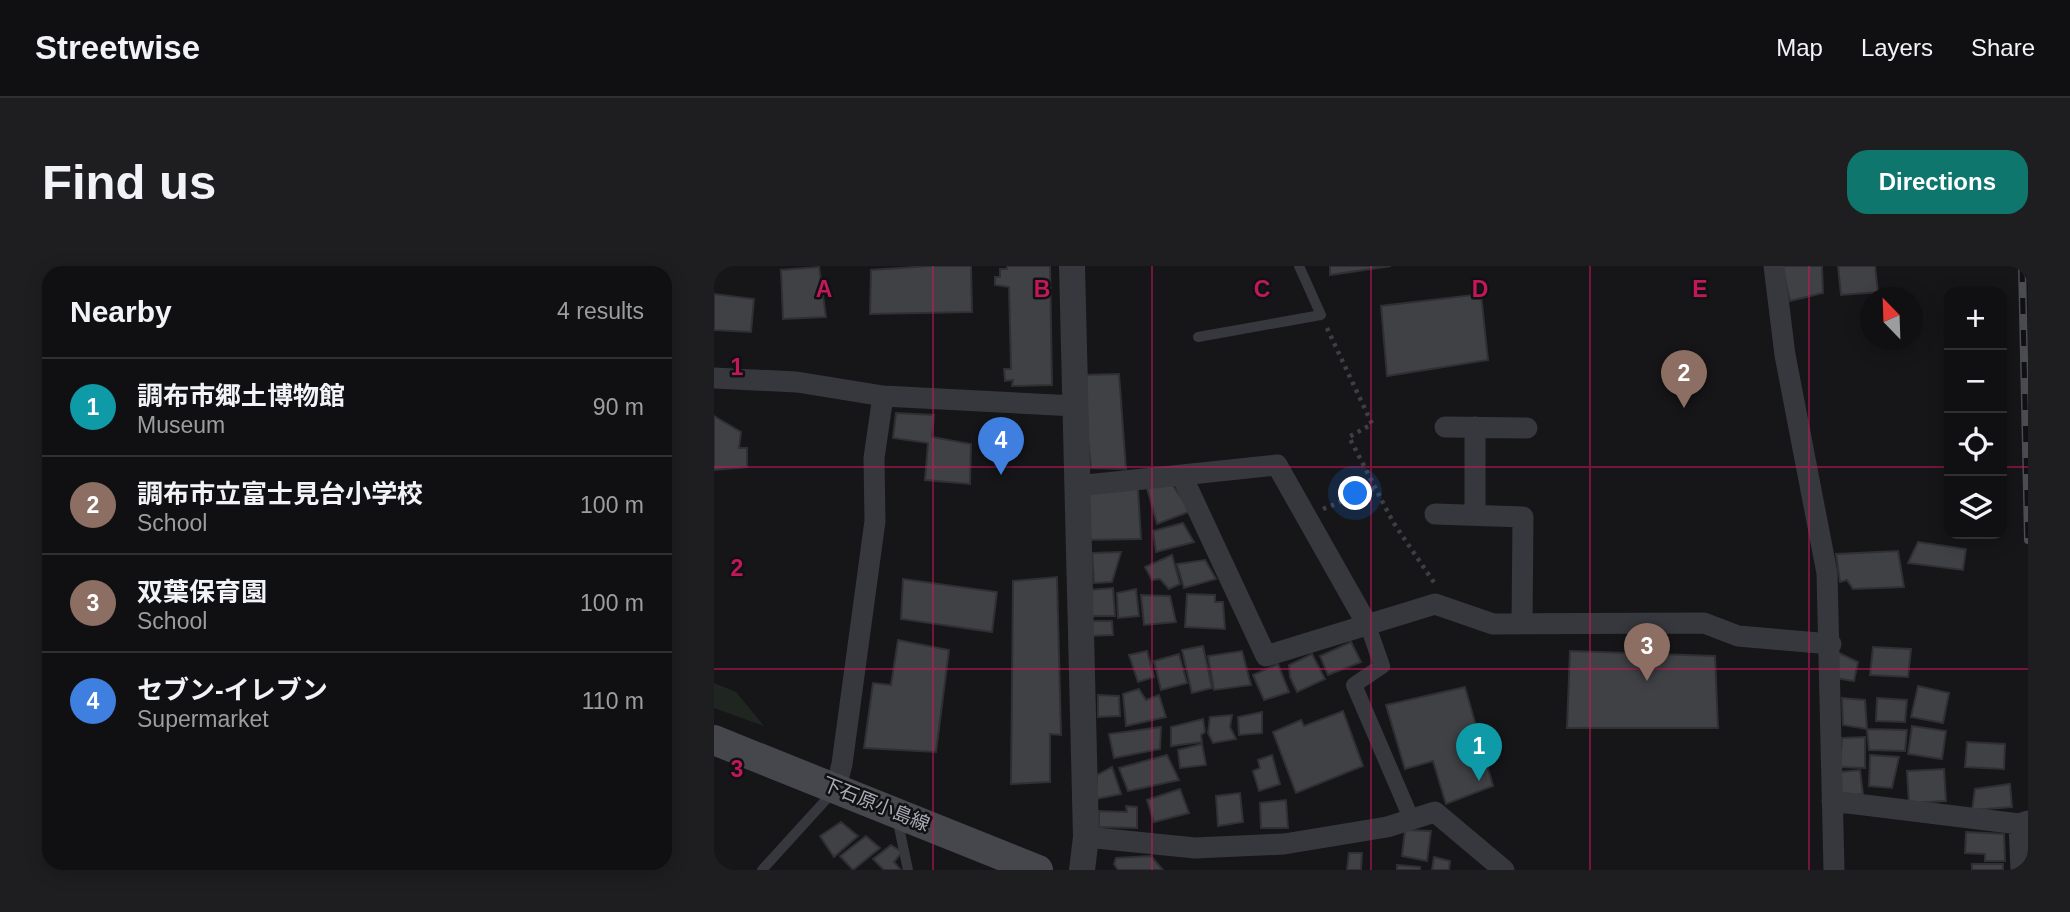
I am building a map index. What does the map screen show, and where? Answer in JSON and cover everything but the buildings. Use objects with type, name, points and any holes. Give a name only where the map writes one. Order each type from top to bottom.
[{"type":"main road","name":"下石原小島線","points":[[714,740],[1038,870]]},
{"type":"street","points":[[1072,266],[1086,837],[1082,870]]},
{"type":"street","points":[[1774,266],[1785,355],[1827,573],[1831,644],[1834,870]]},
{"type":"street","points":[[714,378],[797,382],[883,396],[1076,406]]},
{"type":"street","points":[[836,788],[842,764],[875,521],[874,457],[883,396]]},
{"type":"street","points":[[1446,427],[1527,428]]},
{"type":"street","points":[[1475,428],[1475,515]]},
{"type":"street","points":[[1077,486],[1277,465],[1368,626],[1382,666],[1354,685],[1412,818]]},
{"type":"street","points":[[1182,476],[1266,656],[1435,604],[1493,624],[1704,623],[1738,636],[1831,644]]},
{"type":"street","points":[[1435,513],[1523,517],[1522,624]]},
{"type":"street","points":[[1832,801],[2024,823],[2023,858]]},
{"type":"street","points":[[1086,837],[1195,848],[1284,844],[1387,827],[1435,812],[1504,870]]},
{"type":"lane","points":[[1198,337],[1321,315],[1299,266]]},
{"type":"lane","points":[[762,870],[836,788]]},
{"type":"lane","points":[[896,812],[908,870]]},
{"type":"path","points":[[1321,315],[1372,424],[1349,436],[1393,522],[1444,597],[1447,607]]},
{"type":"path","points":[[1306,516],[1375,488]]},
{"type":"shaded area","points":[[714,683],[736,692],[764,726],[714,708]]},
{"type":"railway","points":[[2022,266],[2028,540]]},
{"type":"place","name":"調布市立富士見台小学校","points":[[1684,408]]},
{"type":"place","name":"セブン-イレブン","points":[[1001,475]]},
{"type":"place","name":"双葉保育園","points":[[1647,681]]},
{"type":"place","name":"調布市郷土博物館","points":[[1479,781]]}]
